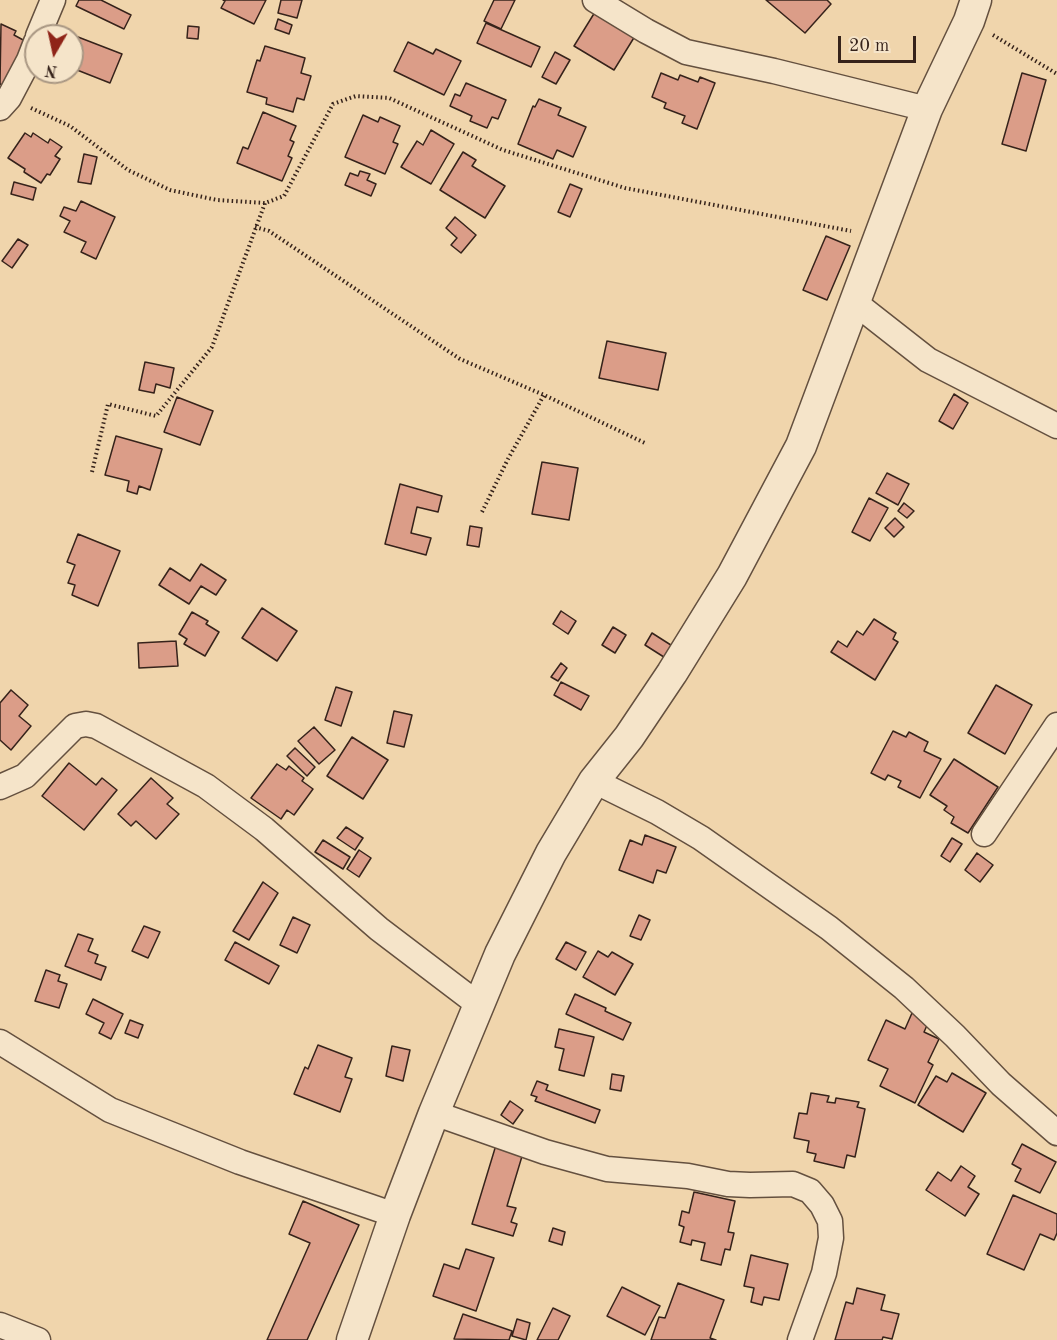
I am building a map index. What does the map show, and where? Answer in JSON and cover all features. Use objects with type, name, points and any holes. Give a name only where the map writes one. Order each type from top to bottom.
[{"type":"street","points":[[43,24],[53,0]]},
{"type":"street","points":[[595,0],[645,31],[686,52],[927,109]]},
{"type":"street","points":[[352,1340],[395,1215],[434,1113],[500,954],[546,863],[594,782],[629,737],[672,673],[738,566],[801,446],[927,109],[972,10]]},
{"type":"street","points":[[4,103],[24,69]]},
{"type":"street","points":[[854,302],[928,360],[1057,426]]},
{"type":"street","points":[[0,787],[25,776],[75,726],[86,724],[96,726],[206,786],[264,830],[379,929],[479,1005]]},
{"type":"street","points":[[984,834],[1057,725]]},
{"type":"street","points":[[594,782],[657,812],[701,838],[829,928],[904,988],[956,1036],[1001,1084],[1057,1133]]},
{"type":"street","points":[[0,1042],[110,1110],[240,1162],[395,1215]]},
{"type":"street","points":[[434,1113],[545,1152],[607,1169],[688,1176],[728,1184],[793,1184],[810,1191],[822,1205],[830,1221],[831,1238],[824,1273],[800,1340]]},
{"type":"street","points":[[0,1325],[38,1340]]},
{"type":"path","points":[[972,10],[1057,74]]},
{"type":"path","points":[[4,103],[70,126],[128,170],[170,190],[217,200],[265,203],[284,196],[333,104],[356,96],[367,96],[389,98],[503,150],[625,188],[879,237]]},
{"type":"path","points":[[92,472],[108,404],[156,416],[212,347],[265,203]]},
{"type":"path","points":[[255,227],[269,231],[460,360],[544,395],[647,444]]},
{"type":"path","points":[[482,512],[508,459],[544,395]]},
{"type":"building","points":[[79,0],[101,0],[131,15],[124,29],[76,6]]},
{"type":"building","points":[[223,0],[266,0],[254,24],[221,8],[225,1]]},
{"type":"building","points":[[281,0],[302,0],[297,18],[278,13]]},
{"type":"building","points":[[494,0],[515,0],[501,29],[484,21]]},
{"type":"building","points":[[766,0],[827,0],[831,4],[805,33]]},
{"type":"building","points":[[595,12],[635,36],[614,70],[574,46]]},
{"type":"building","points":[[278,19],[292,25],[289,34],[275,29]]},
{"type":"building","points":[[486,23],[540,47],[531,67],[477,43]]},
{"type":"building","points":[[1,24],[16,31],[14,35],[24,40],[24,43],[4,86],[0,84]]},
{"type":"building","points":[[188,26],[199,27],[198,39],[187,38]]},
{"type":"building","points":[[84,39],[122,54],[110,83],[84,73]]},
{"type":"building","points":[[408,42],[433,54],[436,49],[461,61],[444,95],[394,71]]},
{"type":"building","points":[[265,46],[305,58],[301,73],[311,76],[304,100],[297,98],[293,112],[266,104],[267,98],[247,92],[257,60],[260,61]]},
{"type":"building","points":[[555,52],[570,60],[556,84],[542,77]]},
{"type":"building","points":[[661,73],[678,80],[680,75],[698,82],[700,77],[715,83],[697,129],[682,123],[685,116],[664,108],[666,103],[652,97]]},
{"type":"building","points":[[1022,73],[1046,80],[1026,151],[1002,144]]},
{"type":"building","points":[[466,83],[506,100],[498,119],[492,117],[487,128],[470,121],[472,116],[450,106],[455,94],[460,96]]},
{"type":"building","points":[[539,99],[561,108],[558,115],[586,127],[573,157],[557,150],[553,159],[518,144],[533,106],[535,107]]},
{"type":"building","points":[[263,112],[296,126],[290,140],[294,142],[288,156],[292,158],[282,181],[237,163],[243,147],[248,149]]},
{"type":"building","points":[[363,115],[378,122],[380,117],[400,126],[393,142],[398,144],[385,174],[345,157]]},
{"type":"building","points":[[431,130],[454,144],[431,184],[401,167],[417,141],[423,145]]},
{"type":"building","points":[[25,133],[31,137],[33,133],[48,143],[50,139],[62,147],[55,156],[60,159],[50,175],[47,174],[41,183],[8,158]]},
{"type":"building","points":[[463,152],[476,160],[472,166],[505,186],[485,218],[440,190]]},
{"type":"building","points":[[84,154],[97,157],[91,184],[78,182]]},
{"type":"building","points":[[360,171],[370,174],[367,180],[376,184],[371,196],[345,185],[350,173],[358,176]]},
{"type":"building","points":[[14,182],[36,188],[33,200],[11,194]]},
{"type":"building","points":[[570,184],[582,189],[570,217],[558,212]]},
{"type":"building","points":[[81,201],[115,217],[96,259],[81,252],[86,242],[64,232],[70,221],[60,216],[64,207],[76,211]]},
{"type":"building","points":[[455,217],[476,235],[461,253],[451,245],[457,238],[446,228]]},
{"type":"building","points":[[826,236],[850,246],[827,300],[803,290]]},
{"type":"building","points":[[18,239],[28,245],[12,268],[2,261]]},
{"type":"building","points":[[607,341],[666,353],[658,390],[599,378]]},
{"type":"building","points":[[145,362],[174,368],[170,388],[156,384],[154,393],[139,390]]},
{"type":"building","points":[[954,394],[968,403],[953,429],[939,421]]},
{"type":"building","points":[[177,397],[213,411],[200,445],[164,432]]},
{"type":"building","points":[[116,436],[162,449],[150,490],[139,486],[137,494],[127,491],[129,481],[105,475]]},
{"type":"building","points":[[542,462],[578,468],[569,520],[532,514]]},
{"type":"building","points":[[887,473],[909,484],[898,505],[876,493]]},
{"type":"building","points":[[400,484],[442,496],[438,512],[417,507],[411,533],[431,538],[426,555],[385,544]]},
{"type":"building","points":[[869,498],[888,508],[870,541],[852,532]]},
{"type":"building","points":[[904,503],[914,511],[907,518],[898,511]]},
{"type":"building","points":[[895,518],[904,527],[894,537],[885,528]]},
{"type":"building","points":[[470,526],[482,528],[479,547],[467,545]]},
{"type":"building","points":[[78,534],[120,551],[98,606],[72,595],[75,585],[68,583],[75,565],[67,562]]},
{"type":"building","points":[[201,564],[226,580],[216,595],[201,586],[189,604],[159,585],[170,568],[190,581]]},
{"type":"building","points":[[262,608],[297,631],[277,661],[242,638]]},
{"type":"building","points":[[561,611],[576,621],[568,634],[553,624]]},
{"type":"building","points":[[192,612],[208,621],[206,624],[219,632],[205,656],[184,644],[187,639],[179,634]]},
{"type":"building","points":[[874,619],[896,633],[893,639],[898,642],[875,680],[831,652],[838,641],[847,647],[857,631],[863,635]]},
{"type":"building","points":[[613,627],[626,635],[615,653],[602,645]]},
{"type":"building","points":[[652,633],[674,647],[667,659],[645,645]]},
{"type":"building","points":[[176,641],[178,666],[139,668],[138,643]]},
{"type":"building","points":[[561,663],[567,668],[558,681],[551,677]]},
{"type":"building","points":[[561,682],[589,696],[581,710],[554,695]]},
{"type":"building","points":[[996,685],[1032,705],[1005,754],[968,733]]},
{"type":"building","points":[[336,687],[352,692],[341,726],[325,720]]},
{"type":"building","points":[[11,690],[28,705],[19,716],[31,726],[11,750],[0,740],[0,703]]},
{"type":"building","points":[[394,711],[412,715],[404,747],[387,743]]},
{"type":"building","points":[[314,727],[335,750],[319,764],[298,741]]},
{"type":"building","points":[[893,731],[906,737],[909,732],[928,742],[924,751],[941,759],[920,798],[898,787],[901,781],[888,775],[885,780],[871,773]]},
{"type":"building","points":[[352,737],[388,760],[363,799],[327,776]]},
{"type":"building","points":[[295,748],[315,767],[307,776],[287,756]]},
{"type":"building","points":[[954,759],[998,787],[968,833],[951,823],[954,817],[944,810],[947,806],[930,795]]},
{"type":"building","points":[[69,763],[96,785],[102,778],[117,790],[84,830],[42,796]]},
{"type":"building","points":[[277,764],[286,770],[289,766],[304,778],[302,781],[313,789],[294,815],[287,810],[281,819],[251,798]]},
{"type":"building","points":[[151,778],[173,798],[167,804],[179,814],[156,839],[136,821],[131,826],[118,814]]},
{"type":"building","points":[[346,827],[363,838],[355,850],[337,838]]},
{"type":"building","points":[[645,835],[676,847],[666,873],[657,870],[653,883],[619,870],[630,840],[642,845]]},
{"type":"building","points":[[952,838],[962,844],[950,862],[941,856]]},
{"type":"building","points":[[323,840],[350,857],[343,869],[315,852]]},
{"type":"building","points":[[359,850],[371,858],[359,877],[347,869]]},
{"type":"building","points":[[977,853],[993,865],[980,882],[965,870]]},
{"type":"building","points":[[263,882],[278,893],[249,940],[233,931]]},
{"type":"building","points":[[639,915],[650,920],[641,940],[630,936]]},
{"type":"building","points":[[293,917],[310,925],[297,953],[280,945]]},
{"type":"building","points":[[144,926],[160,932],[148,958],[132,951]]},
{"type":"building","points":[[78,934],[93,939],[88,951],[98,955],[95,963],[106,967],[101,980],[65,966]]},
{"type":"building","points":[[235,942],[279,966],[269,984],[225,960]]},
{"type":"building","points":[[566,942],[586,952],[576,970],[556,959]]},
{"type":"building","points":[[598,951],[608,957],[612,952],[633,964],[615,995],[583,977]]},
{"type":"building","points":[[46,970],[60,975],[58,981],[67,984],[59,1008],[35,1001]]},
{"type":"building","points":[[575,994],[606,1008],[605,1011],[631,1023],[623,1040],[566,1014]]},
{"type":"building","points":[[93,999],[123,1014],[111,1039],[99,1033],[104,1023],[86,1014]]},
{"type":"building","points":[[912,1013],[929,1021],[924,1032],[939,1039],[928,1062],[933,1065],[915,1103],[880,1086],[888,1069],[868,1060],[886,1020],[905,1029]]},
{"type":"building","points":[[130,1020],[143,1025],[138,1038],[125,1033]]},
{"type":"building","points":[[559,1029],[594,1037],[584,1076],[559,1070],[564,1049],[555,1047]]},
{"type":"building","points":[[318,1045],[352,1058],[345,1077],[352,1079],[340,1112],[294,1094],[305,1067],[308,1069]]},
{"type":"building","points":[[392,1046],[410,1050],[403,1081],[386,1076]]},
{"type":"building","points":[[952,1073],[986,1093],[963,1132],[918,1105],[936,1076],[947,1082]]},
{"type":"building","points":[[612,1074],[624,1076],[621,1091],[610,1089]]},
{"type":"building","points":[[537,1081],[548,1085],[546,1090],[600,1110],[595,1123],[535,1101],[537,1097],[531,1095]]},
{"type":"building","points":[[811,1093],[829,1096],[827,1102],[835,1103],[836,1098],[859,1102],[857,1107],[865,1109],[855,1157],[847,1155],[844,1168],[814,1161],[816,1154],[807,1152],[809,1141],[794,1138],[799,1113],[807,1114]]},
{"type":"building","points":[[510,1101],[523,1110],[513,1124],[501,1115]]},
{"type":"building","points":[[1022,1144],[1056,1162],[1040,1193],[1015,1181],[1021,1169],[1012,1164]]},
{"type":"building","points":[[496,1145],[523,1153],[507,1206],[516,1208],[511,1222],[517,1224],[513,1236],[472,1224]]},
{"type":"building","points":[[961,1166],[975,1176],[968,1187],[979,1194],[965,1216],[926,1190],[938,1172],[951,1181]]},
{"type":"building","points":[[694,1192],[735,1201],[728,1232],[734,1233],[730,1250],[725,1249],[721,1265],[701,1260],[705,1243],[692,1240],[691,1245],[680,1242],[684,1227],[679,1225],[682,1211],[689,1213]]},
{"type":"building","points":[[1013,1195],[1057,1214],[1057,1233],[1054,1240],[1040,1234],[1024,1270],[987,1254]]},
{"type":"building","points":[[303,1201],[359,1225],[307,1340],[267,1340],[310,1243],[289,1234]]},
{"type":"building","points":[[553,1228],[565,1232],[562,1245],[549,1241]]},
{"type":"building","points":[[466,1249],[494,1258],[476,1311],[433,1296],[444,1264],[459,1269]]},
{"type":"building","points":[[751,1255],[788,1264],[779,1300],[764,1297],[762,1305],[751,1302],[754,1288],[744,1286]]},
{"type":"building","points":[[678,1283],[724,1300],[710,1338],[716,1340],[651,1340],[659,1317],[665,1318]]},
{"type":"building","points":[[622,1287],[660,1306],[645,1335],[607,1316]]},
{"type":"building","points":[[857,1288],[885,1295],[881,1310],[899,1314],[892,1339],[883,1337],[882,1340],[835,1340],[846,1302],[853,1304]]},
{"type":"building","points":[[553,1308],[570,1316],[558,1340],[537,1340]]},
{"type":"building","points":[[463,1314],[512,1331],[509,1340],[454,1339]]},
{"type":"building","points":[[517,1319],[530,1323],[526,1340],[512,1336]]}]
